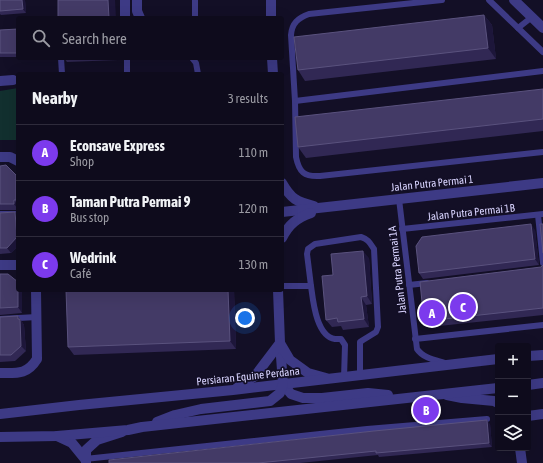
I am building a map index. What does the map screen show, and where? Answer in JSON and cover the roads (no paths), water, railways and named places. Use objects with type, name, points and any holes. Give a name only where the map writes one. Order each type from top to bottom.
[{"type":"street","points":[[125,0],[125,16]]},
{"type":"street","points":[[137,0],[137,11],[139,16]]},
{"type":"street","points":[[271,0],[272,16]]},
{"type":"street","points":[[516,0],[543,28]]},
{"type":"street","points":[[272,60],[273,72]]},
{"type":"street","points":[[0,80],[13,80]]},
{"type":"street","name":"Jalan Putra Permai 1","points":[[284,212],[543,183]]},
{"type":"street","name":"Jalan Putra Permai 1","points":[[284,187],[288,194],[300,203],[324,208]]},
{"type":"street","name":"Jalan Putra Permai 1","points":[[284,234],[298,218],[324,208]]},
{"type":"street","points":[[0,265],[16,265]]},
{"type":"street","points":[[0,373],[22,372],[28,369],[37,359],[36,292]]},
{"type":"street","points":[[142,427],[175,415],[270,401],[280,393],[283,384],[278,292]]},
{"type":"street","points":[[280,343],[290,360],[308,373],[333,379]]},
{"type":"street","points":[[233,390],[255,376],[280,343]]},
{"type":"street","points":[[531,356],[543,355]]},
{"type":"street","name":"Persiaran Equine Perdana","points":[[0,414],[344,378],[495,359]]},
{"type":"street","points":[[531,385],[543,383]]},
{"type":"street","points":[[283,384],[291,394],[303,398],[322,398],[368,393],[406,397]]},
{"type":"street","points":[[86,461],[86,450],[97,440],[142,427],[495,388]]},
{"type":"street","points":[[442,394],[495,402]]},
{"type":"street","points":[[531,416],[543,414]]},
{"type":"street","points":[[0,437],[57,436],[128,430]]},
{"type":"street","points":[[57,436],[72,443],[86,461]]},
{"type":"street","points":[[520,451],[522,463]]},
{"type":"lane","points":[[194,0],[196,16]]},
{"type":"lane","points":[[442,0],[309,14],[302,16],[295,21],[291,35],[295,101],[296,157],[298,166],[302,172],[311,177],[543,152]]},
{"type":"lane","points":[[489,0],[543,52]]},
{"type":"lane","points":[[518,28],[532,17]]},
{"type":"lane","points":[[61,60],[62,72]]},
{"type":"lane","points":[[127,60],[127,72]]},
{"type":"lane","points":[[194,60],[196,63],[198,72]]},
{"type":"lane","points":[[295,101],[543,70]]},
{"type":"lane","name":"Jalan Putra Permai 1A","points":[[399,199],[417,349],[420,354],[426,357],[448,364]]},
{"type":"lane","points":[[0,214],[16,214]]},
{"type":"lane","points":[[541,215],[543,264]]},
{"type":"lane","name":"Jalan Putra Permai 1B","points":[[402,229],[541,215]]},
{"type":"lane","points":[[344,378],[345,344],[341,339],[334,339],[328,335],[316,318],[307,254],[308,249],[315,244],[361,237],[365,238],[374,249],[378,327],[376,332],[360,342],[360,375]]},
{"type":"lane","points":[[409,285],[432,282]]},
{"type":"lane","points":[[284,286],[311,286]]},
{"type":"lane","points":[[0,319],[36,317]]},
{"type":"lane","points":[[415,339],[543,325]]},
{"type":"lane","points":[[86,461],[367,429],[487,419]]},
{"type":"place","name":"Wedrink","points":[[463,307]]},
{"type":"place","name":"Econsave Express","points":[[432,313]]},
{"type":"place","name":"Taman Putra Permai 9","points":[[426,410]]}]
